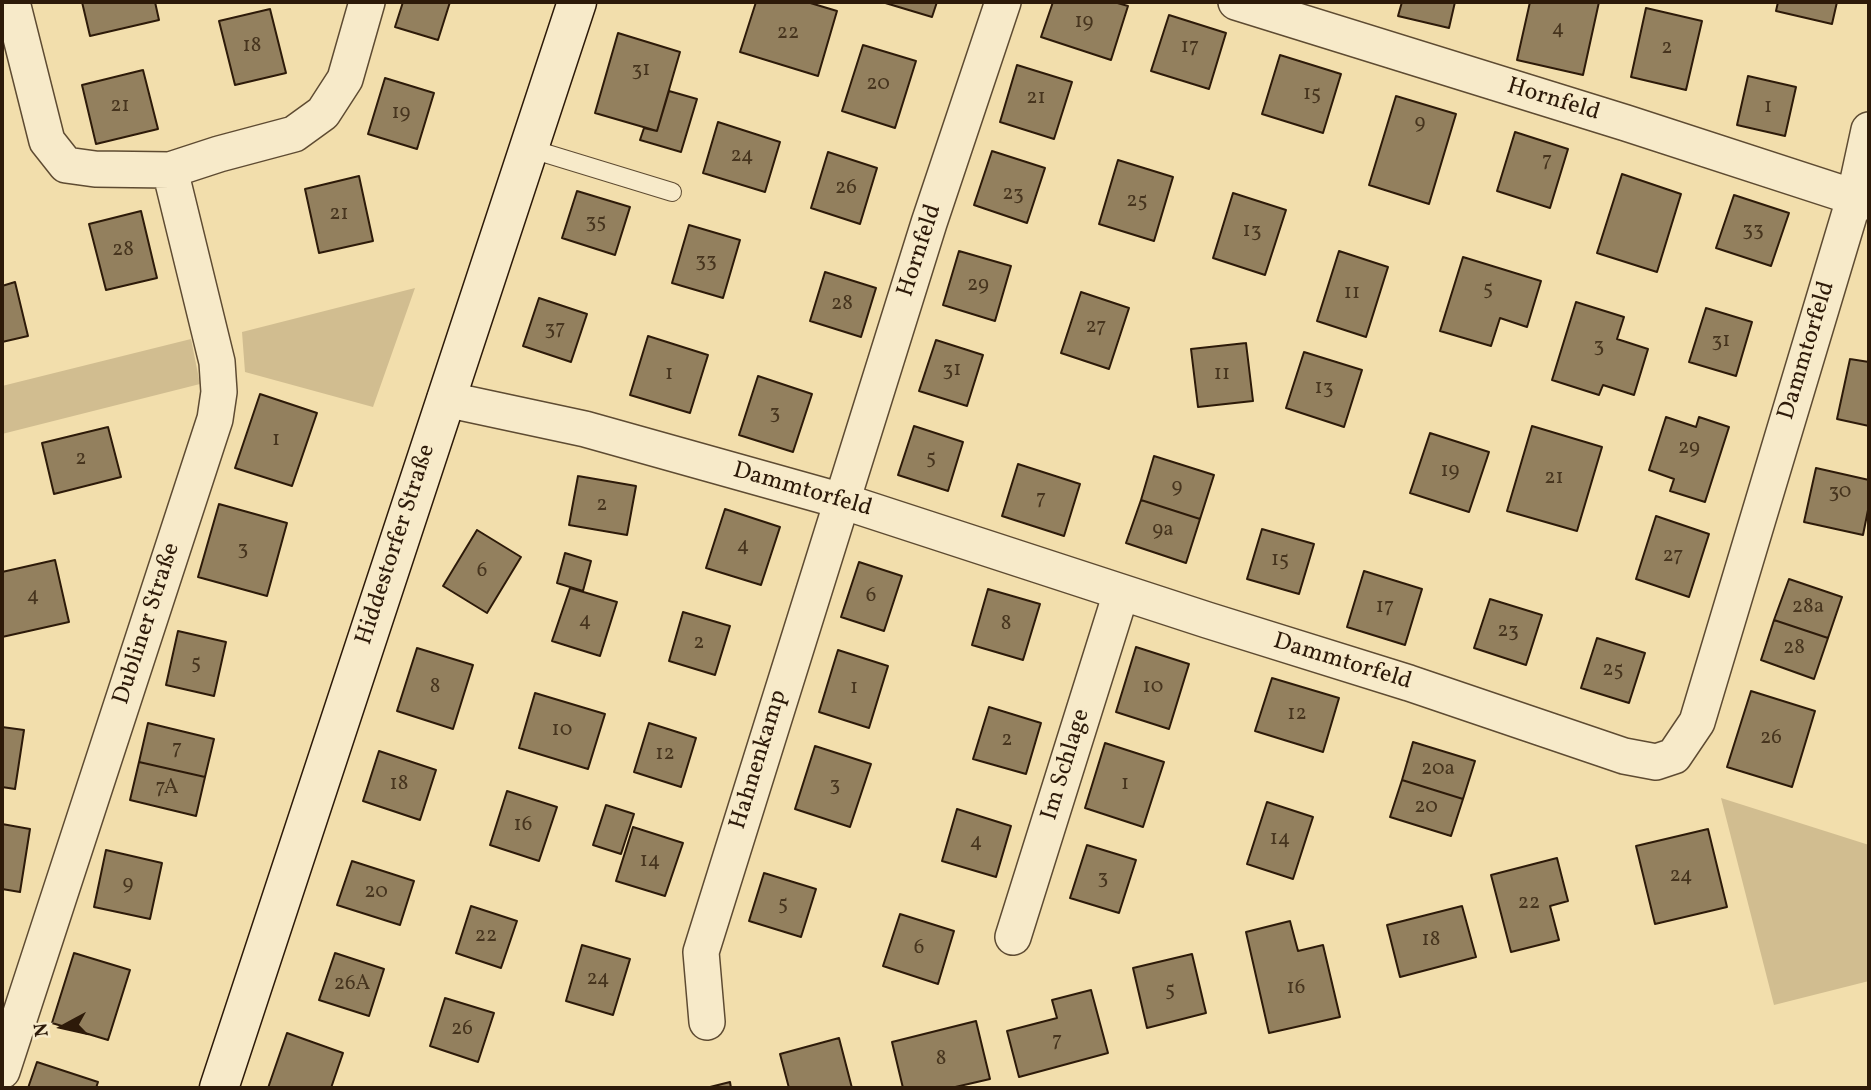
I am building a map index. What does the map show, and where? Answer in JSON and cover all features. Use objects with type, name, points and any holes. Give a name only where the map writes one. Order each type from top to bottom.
[{"type":"street","points":[[12,2],[47,141],[66,165],[95,169],[170,170],[219,153],[294,134],[323,113],[345,79],[366,2]]},
{"type":"street","name":"Hiddestorfer Straße","points":[[219,1088],[577,2]]},
{"type":"street","name":"Hornfeld","points":[[842,501],[929,223],[1003,2]]},
{"type":"street","name":"Hornfeld","points":[[1236,2],[1626,123],[1862,201]]},
{"type":"street","name":"Dammtorfeld","points":[[444,399],[585,429],[842,501],[1121,593],[1409,683],[1624,756],[1656,762],[1674,757],[1697,722],[1862,201],[1869,130]]},
{"type":"street","name":"Dubliner Straße","points":[[2,1071],[215,419],[219,391],[217,362],[170,170]]},
{"type":"street","name":"Hahnenkamp","points":[[707,1023],[701,952],[842,501]]},
{"type":"street","name":"Im Schlage","points":[[1013,937],[1121,593]]},
{"type":"lane","points":[[528,148],[673,192]]},
{"type":"shaded area","points":[[415,288],[373,407],[245,372],[242,332]]},
{"type":"shaded area","points":[[191,339],[200,384],[2,434],[2,386]]},
{"type":"shaded area","points":[[1721,798],[1869,845],[1869,981],[1774,1005]]},
{"type":"building","points":[[82,2],[155,2],[159,20],[90,36]]},
{"type":"building","points":[[403,2],[450,2],[438,40],[395,27]]},
{"type":"building","points":[[756,2],[807,2],[837,11],[818,76],[740,52]]},
{"type":"building","points":[[882,2],[937,2],[932,17]]},
{"type":"building","points":[[1053,2],[1114,2],[1128,6],[1111,60],[1041,37]]},
{"type":"building","points":[[1402,2],[1455,2],[1449,28],[1398,16]]},
{"type":"building","points":[[1530,2],[1599,2],[1583,75],[1517,60]]},
{"type":"building","points":[[1778,2],[1837,2],[1832,24],[1776,11]]},
{"type":"building","points":[[1646,8],[1702,21],[1686,90],[1631,77]]},
{"type":"building","points":[[270,9],[286,73],[235,85],[219,21]]},
{"type":"building","points":[[1169,15],[1226,33],[1209,89],[1151,71]]},
{"type":"building","points":[[618,33],[680,52],[657,131],[595,113]]},
{"type":"building","points":[[863,45],[916,61],[895,128],[842,111]]},
{"type":"building","points":[[1280,55],[1341,74],[1323,133],[1262,114]]},
{"type":"building","points":[[1017,65],[1072,82],[1054,139],[1000,122]]},
{"type":"building","points":[[143,70],[158,129],[96,144],[82,85]]},
{"type":"building","points":[[1748,76],[1796,87],[1785,136],[1737,125]]},
{"type":"building","points":[[385,78],[434,93],[417,149],[368,134]]},
{"type":"building","points":[[669,91],[697,99],[681,152],[640,140],[644,128],[657,131]]},
{"type":"building","points":[[1396,96],[1456,114],[1429,204],[1369,185]]},
{"type":"building","points":[[718,122],[780,142],[765,192],[703,173]]},
{"type":"building","points":[[1515,132],[1568,149],[1550,208],[1497,191]]},
{"type":"building","points":[[992,151],[1045,168],[1027,223],[974,205]]},
{"type":"building","points":[[828,152],[877,168],[860,224],[811,208]]},
{"type":"building","points":[[1118,160],[1173,177],[1154,241],[1099,224]]},
{"type":"building","points":[[1622,174],[1681,194],[1657,272],[1597,253]]},
{"type":"building","points":[[359,176],[373,241],[319,253],[305,189]]},
{"type":"building","points":[[577,191],[630,207],[615,255],[562,238]]},
{"type":"building","points":[[1233,193],[1286,210],[1265,275],[1213,258]]},
{"type":"building","points":[[1734,195],[1789,213],[1771,266],[1716,248]]},
{"type":"building","points":[[141,211],[157,278],[106,290],[89,224]]},
{"type":"building","points":[[689,225],[740,240],[723,298],[672,283]]},
{"type":"building","points":[[959,251],[1011,266],[995,321],[943,305]]},
{"type":"building","points":[[1339,251],[1388,267],[1366,337],[1317,321]]},
{"type":"building","points":[[1463,257],[1541,281],[1527,327],[1500,318],[1491,346],[1440,331]]},
{"type":"building","points":[[825,272],[876,288],[861,337],[810,321]]},
{"type":"building","points":[[15,282],[28,336],[2,342],[2,286]]},
{"type":"building","points":[[1081,292],[1129,308],[1109,369],[1061,353]]},
{"type":"building","points":[[539,298],[587,314],[571,362],[523,346]]},
{"type":"building","points":[[1576,302],[1624,317],[1617,339],[1648,349],[1634,395],[1603,385],[1599,395],[1552,380]]},
{"type":"building","points":[[1706,308],[1752,322],[1736,376],[1689,362]]},
{"type":"building","points":[[648,336],[708,355],[690,413],[630,395]]},
{"type":"building","points":[[936,340],[983,355],[967,406],[919,391]]},
{"type":"building","points":[[1246,343],[1253,401],[1198,407],[1191,349]]},
{"type":"building","points":[[1304,352],[1362,370],[1344,427],[1286,408]]},
{"type":"building","points":[[1850,359],[1869,362],[1869,426],[1837,419]]},
{"type":"building","points":[[758,376],[812,394],[793,452],[739,435]]},
{"type":"building","points":[[260,394],[317,413],[292,486],[235,468]]},
{"type":"building","points":[[1666,417],[1696,427],[1699,417],[1729,427],[1705,502],[1670,491],[1674,479],[1649,470]]},
{"type":"building","points":[[914,426],[963,442],[948,491],[898,475]]},
{"type":"building","points":[[1532,426],[1602,447],[1577,531],[1507,511]]},
{"type":"building","points":[[108,427],[121,477],[54,494],[42,443]]},
{"type":"building","points":[[1430,433],[1489,452],[1469,512],[1410,493]]},
{"type":"building","points":[[1154,456],[1214,475],[1200,519],[1141,500]]},
{"type":"building","points":[[1018,464],[1080,484],[1064,536],[1002,516]]},
{"type":"building","points":[[1816,468],[1869,480],[1869,505],[1863,535],[1804,522]]},
{"type":"building","points":[[578,476],[636,486],[627,535],[569,525]]},
{"type":"building","points":[[1141,500],[1200,519],[1186,563],[1126,543]]},
{"type":"building","points":[[219,504],[287,523],[267,596],[198,577]]},
{"type":"building","points":[[725,509],[780,527],[761,585],[706,568]]},
{"type":"building","points":[[1656,516],[1709,534],[1689,597],[1636,579]]},
{"type":"building","points":[[1262,529],[1314,544],[1299,594],[1247,579]]},
{"type":"building","points":[[477,530],[521,557],[487,613],[443,586]]},
{"type":"building","points":[[565,553],[591,561],[583,591],[557,583]]},
{"type":"building","points":[[55,560],[69,622],[2,637],[2,572]]},
{"type":"building","points":[[859,562],[902,576],[884,631],[841,617]]},
{"type":"building","points":[[1364,571],[1422,589],[1405,645],[1347,627]]},
{"type":"building","points":[[1789,579],[1842,597],[1828,638],[1774,620]]},
{"type":"building","points":[[570,588],[617,602],[600,656],[552,641]]},
{"type":"building","points":[[988,589],[1040,604],[1023,660],[972,645]]},
{"type":"building","points":[[1490,599],[1542,615],[1526,665],[1474,648]]},
{"type":"building","points":[[683,612],[730,626],[715,675],[669,661]]},
{"type":"building","points":[[1774,620],[1828,638],[1814,679],[1761,660]]},
{"type":"building","points":[[178,631],[226,642],[214,696],[166,685]]},
{"type":"building","points":[[1597,638],[1645,653],[1629,703],[1581,688]]},
{"type":"building","points":[[1136,647],[1189,664],[1169,729],[1116,712]]},
{"type":"building","points":[[417,648],[473,665],[453,729],[397,711]]},
{"type":"building","points":[[838,650],[888,666],[869,728],[819,712]]},
{"type":"building","points":[[1272,678],[1339,698],[1323,752],[1255,731]]},
{"type":"building","points":[[1751,691],[1815,711],[1792,787],[1727,767]]},
{"type":"building","points":[[535,693],[605,714],[588,769],[519,748]]},
{"type":"building","points":[[989,707],[1041,723],[1026,774],[973,759]]},
{"type":"building","points":[[148,723],[214,739],[205,777],[139,762]]},
{"type":"building","points":[[649,723],[696,738],[681,787],[634,772]]},
{"type":"building","points":[[2,727],[24,730],[15,789],[2,787]]},
{"type":"building","points":[[1413,742],[1475,761],[1463,799],[1402,780]]},
{"type":"building","points":[[1105,743],[1164,762],[1143,827],[1085,808]]},
{"type":"building","points":[[815,746],[871,764],[850,827],[795,809]]},
{"type":"building","points":[[379,751],[436,770],[420,820],[363,801]]},
{"type":"building","points":[[139,762],[205,777],[196,816],[130,800]]},
{"type":"building","points":[[1402,780],[1463,799],[1451,836],[1390,817]]},
{"type":"building","points":[[507,791],[557,807],[539,861],[490,845]]},
{"type":"building","points":[[1267,802],[1313,817],[1293,879],[1247,864]]},
{"type":"building","points":[[606,805],[634,814],[621,854],[593,845]]},
{"type":"building","points":[[957,809],[1011,826],[996,877],[942,861]]},
{"type":"building","points":[[2,824],[30,829],[20,892],[2,889]]},
{"type":"building","points":[[633,827],[683,843],[665,896],[616,881]]},
{"type":"building","points":[[1708,829],[1727,907],[1655,924],[1636,846]]},
{"type":"building","points":[[1087,845],[1136,860],[1119,913],[1070,898]]},
{"type":"building","points":[[106,850],[162,863],[150,919],[94,907]]},
{"type":"building","points":[[1557,858],[1568,901],[1550,906],[1559,940],[1511,952],[1491,875]]},
{"type":"building","points":[[352,861],[414,881],[400,925],[337,905]]},
{"type":"building","points":[[764,873],[816,889],[801,937],[749,921]]},
{"type":"building","points":[[471,906],[517,921],[501,968],[456,953]]},
{"type":"building","points":[[1462,906],[1476,957],[1400,977],[1387,925]]},
{"type":"building","points":[[900,914],[954,931],[938,984],[883,966]]},
{"type":"building","points":[[1290,921],[1298,951],[1323,945],[1340,1017],[1269,1033],[1246,932]]},
{"type":"building","points":[[582,945],[630,959],[613,1015],[566,1001]]},
{"type":"building","points":[[74,953],[130,970],[108,1040],[52,1023]]},
{"type":"building","points":[[335,953],[384,969],[369,1016],[319,1000]]},
{"type":"building","points":[[1192,954],[1206,1013],[1147,1028],[1133,968]]},
{"type":"building","points":[[1091,990],[1108,1053],[1019,1077],[1007,1031],[1057,1018],[1052,1000]]},
{"type":"building","points":[[445,998],[494,1013],[478,1062],[430,1046]]},
{"type":"building","points":[[976,1021],[990,1079],[951,1088],[903,1088],[892,1042]]},
{"type":"building","points":[[287,1033],[343,1053],[331,1088],[268,1088]]},
{"type":"building","points":[[839,1038],[852,1088],[789,1088],[780,1054]]},
{"type":"building","points":[[37,1062],[98,1082],[96,1088],[28,1088]]},
{"type":"building","points":[[730,1082],[731,1088],[706,1088]]}]
